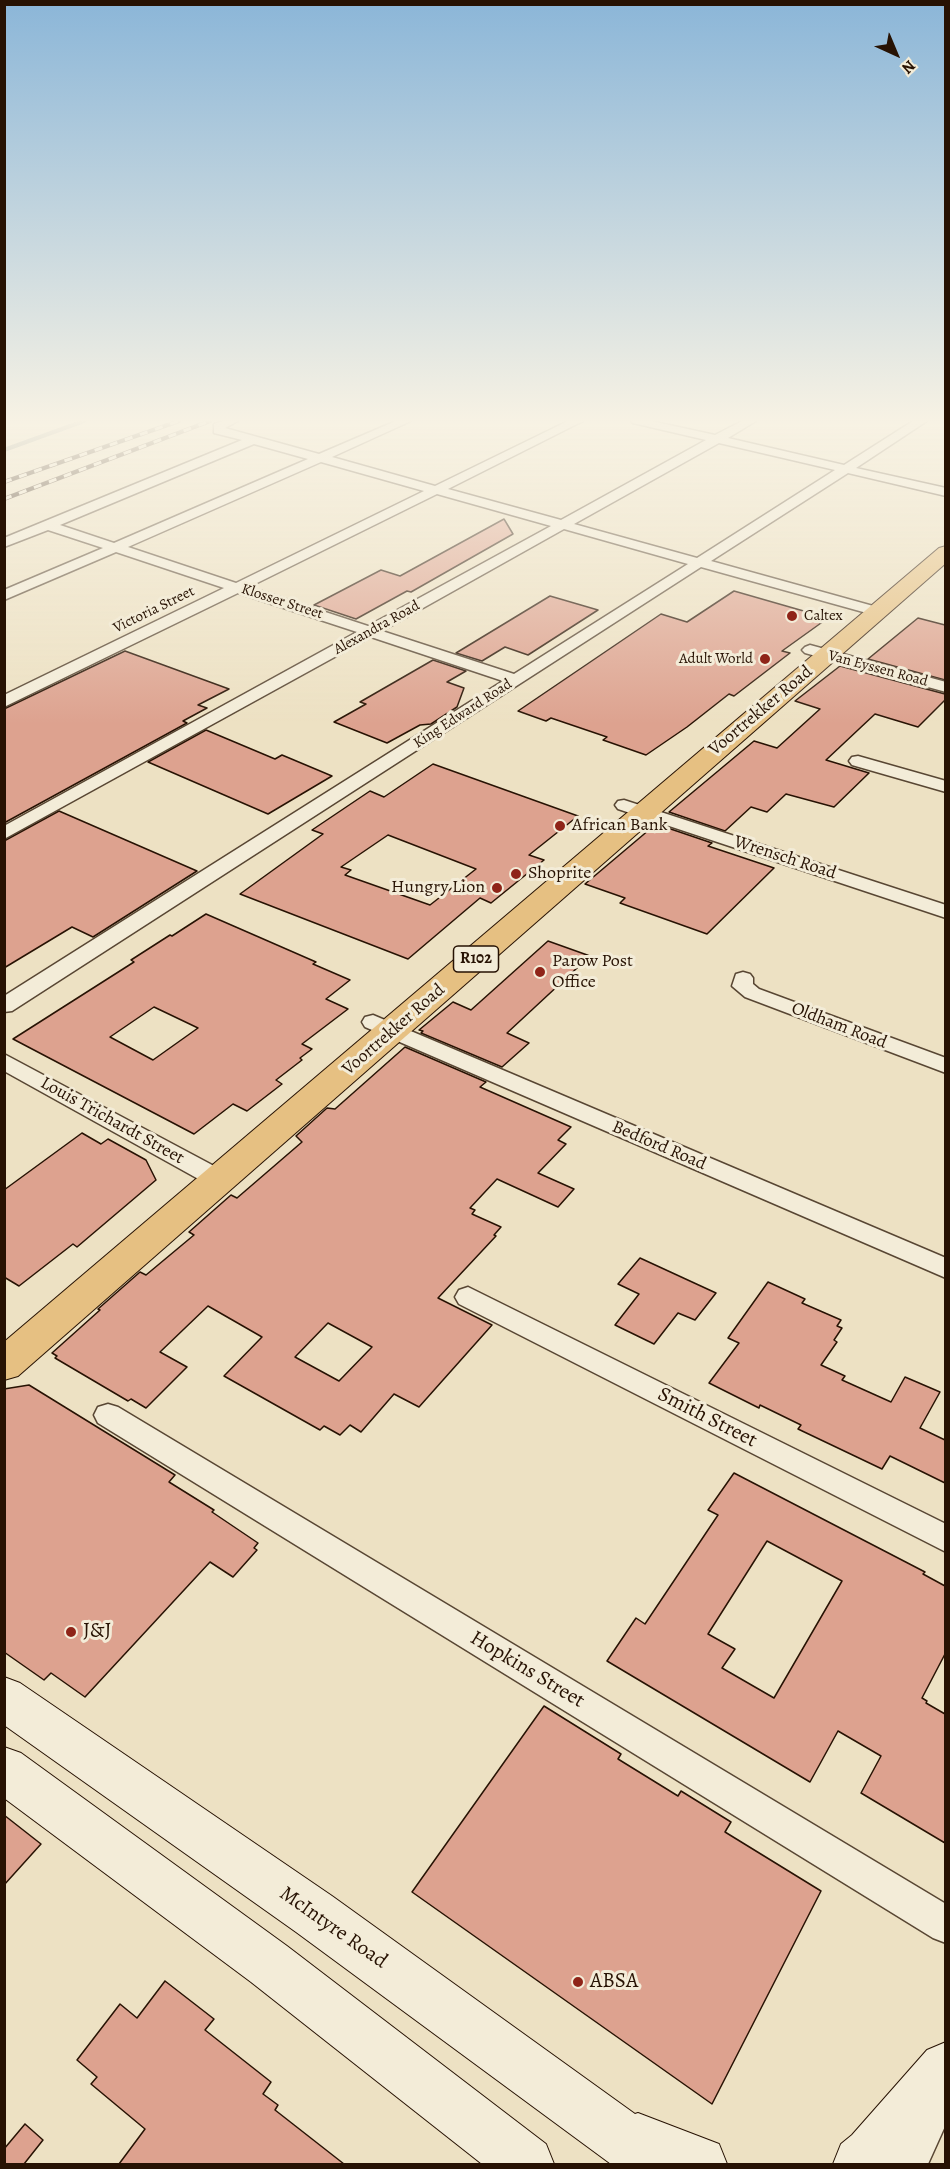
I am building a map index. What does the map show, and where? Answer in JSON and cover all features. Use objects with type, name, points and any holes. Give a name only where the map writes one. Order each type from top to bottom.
[{"type":"main road","name":"Voortrekker Road","points":[[871,610],[945,535]]},
{"type":"main road","name":"Voortrekker Road","points":[[4,1365],[209,1175],[634,808],[871,610],[945,552]]},
{"type":"main road","name":"Voortrekker Road","points":[[4,1334],[209,1175]]},
{"type":"main road","name":"McIntyre Road","points":[[4,1698],[314,1914],[657,2164]]},
{"type":"main road","points":[[4,1769],[269,1964],[526,2164]]},
{"type":"main road","points":[[861,2164],[872,2156],[945,2069]]},
{"type":"main road","points":[[609,2129],[699,2164]]},
{"type":"street","points":[[4,543],[54,522]]},
{"type":"street","points":[[4,596],[173,522]]},
{"type":"street","name":"Victoria Street","points":[[4,702],[369,522]]},
{"type":"street","points":[[552,522],[871,610]]},
{"type":"street","name":"Alexandra Road","points":[[4,834],[567,522]]},
{"type":"street","name":"King Edward Road","points":[[4,1006],[762,522]]},
{"type":"street","name":"Klosser Street","points":[[47,525],[516,680]]},
{"type":"street","name":"Van Eyssen Road","points":[[819,653],[945,687]]},
{"type":"street","points":[[858,761],[945,787]]},
{"type":"street","name":"Wrensch Road","points":[[634,808],[945,912]]},
{"type":"street","name":"Oldham Road","points":[[743,978],[742,986],[752,993],[945,1066]]},
{"type":"street","name":"Bedford Road","points":[[383,1027],[945,1269]]},
{"type":"street","name":"Louis Trichardt Street","points":[[4,1061],[209,1175]]},
{"type":"street","name":"Smith Street","points":[[468,1298],[945,1539]]},
{"type":"street","name":"Hopkins Street","points":[[108,1415],[945,1925]]},
{"type":"street","points":[[908,2164],[945,2079]]},
{"type":"building","points":[[498,522],[506,522],[513,534],[411,592],[407,591],[356,619],[314,605],[381,570],[400,576]]},
{"type":"building","points":[[734,591],[828,618],[782,651],[790,653],[734,696],[729,694],[646,755],[603,740],[607,737],[551,718],[546,721],[518,711],[661,614],[687,622]]},
{"type":"building","points":[[550,596],[598,610],[528,655],[505,647],[482,661],[456,653]]},
{"type":"building","points":[[918,618],[945,625],[945,680],[868,659]]},
{"type":"building","points":[[125,651],[229,689],[198,705],[207,708],[183,721],[187,723],[4,823],[4,709]]},
{"type":"building","points":[[433,660],[466,671],[447,682],[464,688],[457,707],[431,724],[420,725],[387,743],[334,722],[366,704],[360,702]]},
{"type":"building","points":[[840,666],[945,694],[945,700],[918,727],[875,714],[826,760],[869,773],[834,807],[786,794],[767,812],[751,807],[725,831],[669,812],[754,741],[777,748],[820,709],[795,701]]},
{"type":"building","points":[[206,730],[275,759],[282,755],[332,776],[268,814],[148,762]]},
{"type":"building","points":[[433,764],[578,816],[529,855],[544,860],[491,903],[480,898],[408,959],[240,894],[323,834],[312,830],[370,791],[384,797]],"holes":[[[388,835],[476,869],[430,905],[345,875],[351,870],[341,867]]]},
{"type":"building","points":[[59,811],[197,871],[93,937],[72,927],[4,968],[4,841]]},
{"type":"building","points":[[656,824],[712,843],[708,846],[774,868],[707,934],[620,903],[625,898],[585,884]]},
{"type":"building","points":[[206,914],[316,962],[313,964],[350,980],[326,999],[348,1009],[302,1044],[312,1049],[300,1058],[302,1060],[276,1080],[282,1084],[247,1111],[233,1104],[194,1134],[13,1039],[134,962],[131,960],[170,935],[172,936]],"holes":[[[154,1007],[198,1028],[153,1060],[110,1037]]]},
{"type":"building","points":[[548,941],[590,956],[507,1033],[529,1043],[502,1067],[421,1033],[423,1031],[419,1030],[453,1002],[471,1010]]},
{"type":"building","points":[[405,1047],[486,1082],[480,1087],[571,1127],[558,1140],[566,1144],[538,1173],[574,1189],[558,1207],[497,1179],[470,1208],[475,1210],[472,1214],[501,1227],[494,1235],[496,1236],[438,1298],[492,1325],[419,1407],[394,1394],[361,1432],[350,1425],[340,1435],[324,1426],[320,1430],[224,1376],[262,1337],[208,1306],[160,1352],[187,1367],[146,1408],[131,1399],[128,1401],[55,1358],[57,1356],[52,1353],[100,1310],[98,1309],[140,1272],[146,1275],[194,1235],[189,1232],[231,1195],[237,1198],[302,1142],[296,1136],[327,1108],[335,1109]],"holes":[[[328,1323],[372,1347],[339,1381],[295,1357]]]},
{"type":"building","points":[[82,1133],[101,1144],[108,1139],[146,1160],[156,1180],[77,1247],[73,1244],[19,1286],[4,1277],[4,1190]]},
{"type":"building","points":[[640,1258],[716,1293],[695,1320],[678,1313],[654,1344],[615,1325],[639,1294],[618,1284]]},
{"type":"building","points":[[768,1282],[805,1299],[802,1303],[841,1320],[837,1326],[842,1328],[834,1340],[837,1342],[821,1365],[845,1376],[842,1380],[891,1402],[905,1377],[940,1392],[920,1428],[945,1440],[945,1483],[890,1456],[882,1469],[798,1429],[801,1425],[760,1405],[759,1408],[709,1383],[739,1343],[728,1338]]},
{"type":"building","points":[[29,1385],[175,1475],[169,1482],[214,1510],[212,1512],[258,1543],[254,1548],[257,1550],[233,1577],[210,1562],[85,1697],[51,1673],[44,1680],[4,1652],[4,1389]]},
{"type":"building","points":[[734,1473],[925,1572],[923,1574],[945,1586],[945,1654],[922,1698],[927,1701],[926,1703],[945,1714],[945,1843],[861,1793],[881,1756],[838,1731],[810,1782],[607,1661],[636,1618],[645,1624],[718,1515],[708,1510]],"holes":[[[767,1541],[842,1581],[774,1698],[722,1668],[735,1649],[708,1634]]]},
{"type":"building","points":[[544,1706],[621,1754],[618,1759],[678,1796],[681,1791],[731,1822],[725,1832],[821,1891],[712,2104],[412,1892]]},
{"type":"building","points":[[4,1815],[41,1844],[4,1885]]},
{"type":"building","points":[[165,1981],[214,2019],[205,2030],[271,2082],[263,2094],[278,2105],[275,2110],[344,2164],[119,2164],[145,2129],[91,2084],[97,2077],[77,2060],[120,2004],[137,2018]]},
{"type":"building","points":[[25,2124],[43,2140],[24,2164],[4,2164],[4,2149]]},
{"type":"place","name":"Caltex","points":[[792,616]]},
{"type":"place","name":"Adult World","points":[[765,659]]},
{"type":"place","name":"African Bank","points":[[560,826]]},
{"type":"place","name":"Shoprite","points":[[516,874]]},
{"type":"place","name":"Hungry Lion","points":[[497,888]]},
{"type":"place","name":"Parow Post Office","points":[[540,972]]},
{"type":"place","name":"J&J","points":[[71,1632]]},
{"type":"place","name":"ABSA","points":[[578,1982]]}]
